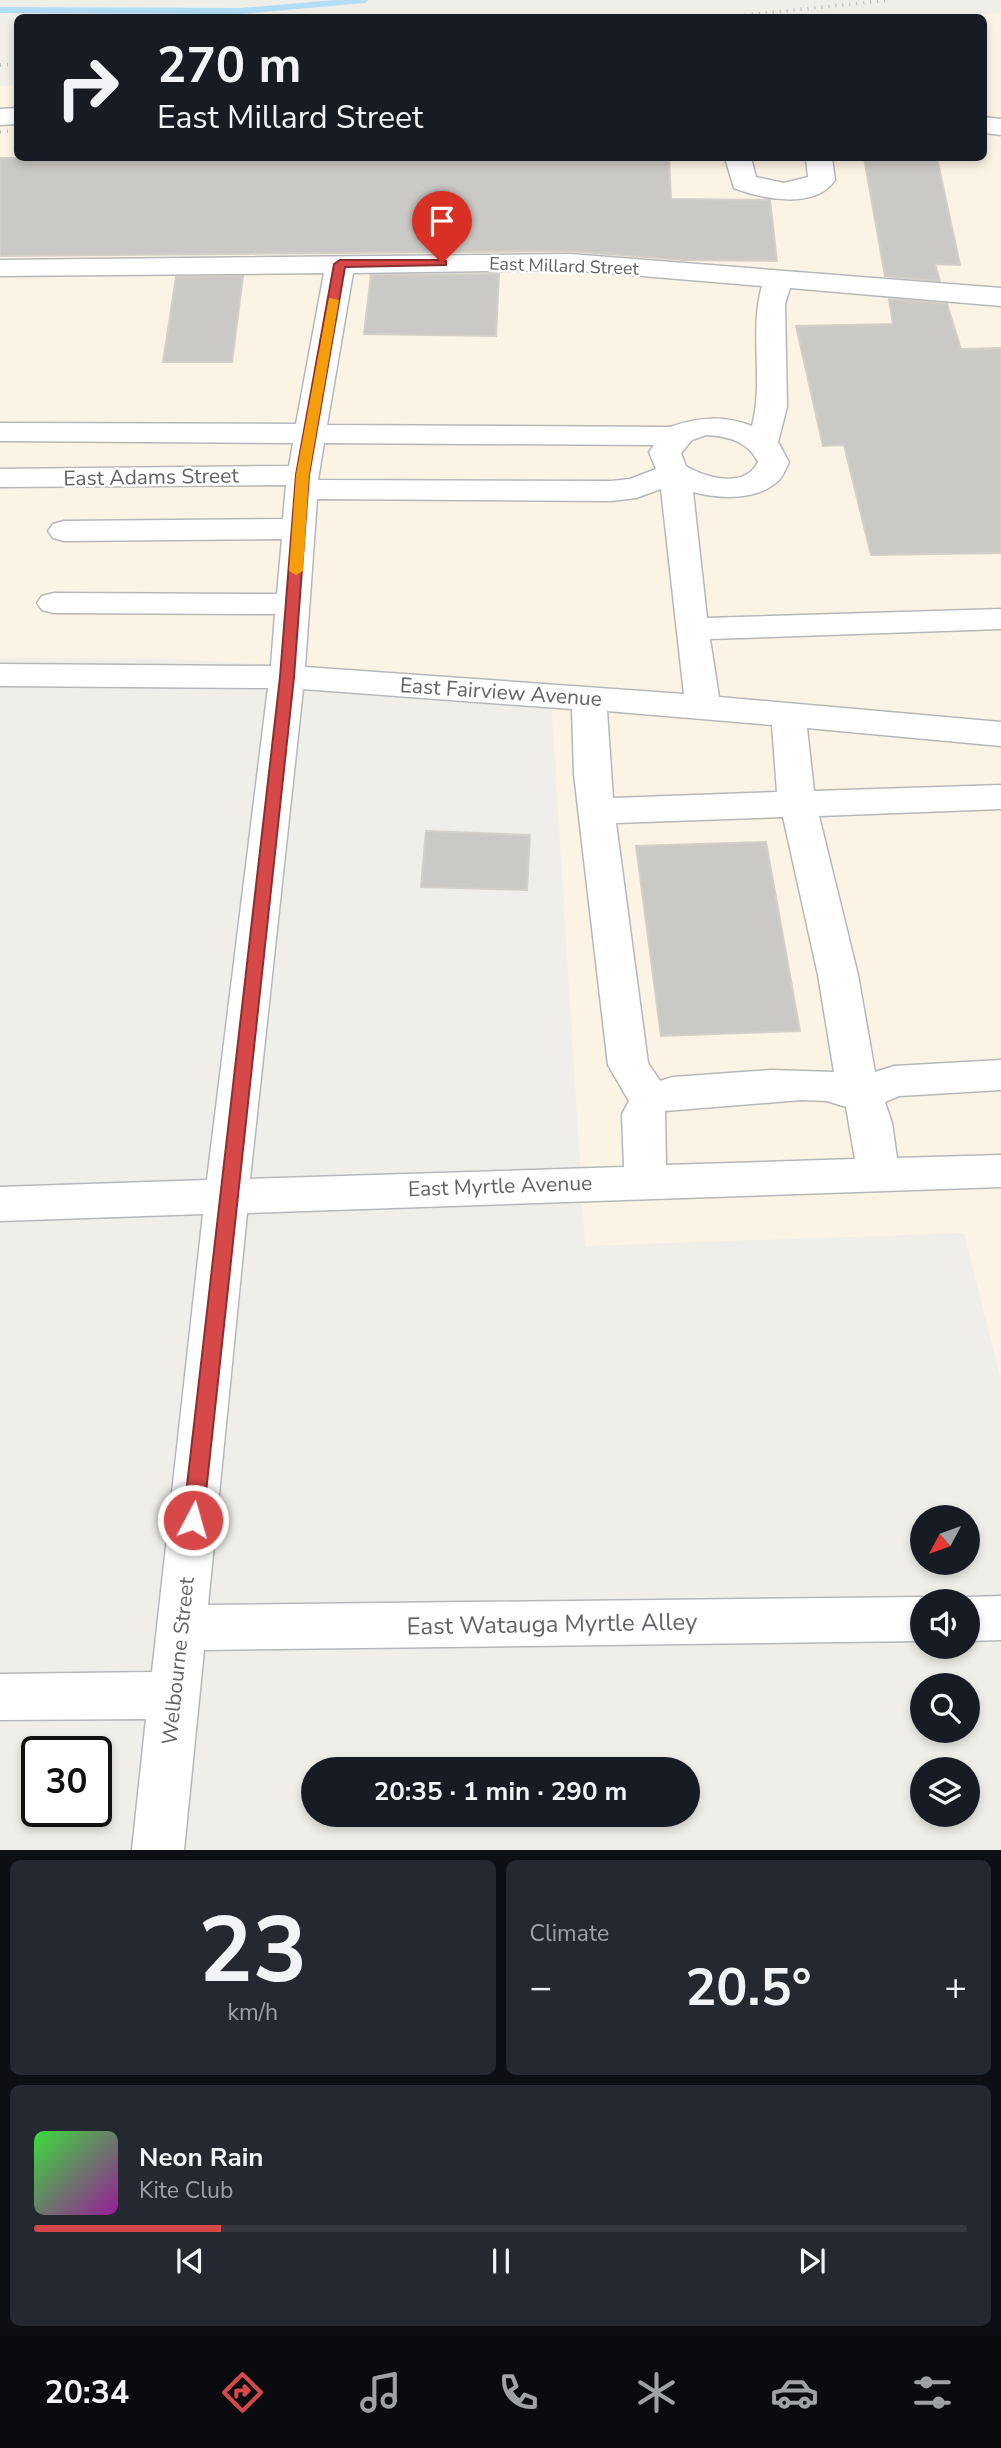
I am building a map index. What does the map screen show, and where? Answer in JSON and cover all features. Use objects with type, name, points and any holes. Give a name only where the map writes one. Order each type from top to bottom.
[{"type":"street","points":[[739,161],[744,181],[766,189],[787,191],[802,190],[822,180],[819,161]]},
{"type":"street","name":"East Millard Street","points":[[0,268],[570,262],[1001,297]]},
{"type":"street","name":"Welbourne Street","points":[[158,1850],[227,1194],[287,677],[303,482],[340,264]]},
{"type":"street","points":[[763,441],[772,407],[771,304],[778,279]]},
{"type":"street","points":[[0,432],[678,436],[697,429],[719,427],[743,431],[763,441],[771,451],[773,461],[768,472],[743,486],[705,486],[675,473],[667,463],[665,453],[678,436]]},
{"type":"street","points":[[675,473],[691,629],[704,707]]},
{"type":"street","name":"East Adams Street","points":[[0,478],[303,482],[611,491],[636,488],[675,473]]},
{"type":"street","points":[[64,531],[299,529]]},
{"type":"street","points":[[54,603],[294,604]]},
{"type":"street","points":[[691,629],[1001,619]]},
{"type":"street","name":"East Fairview Avenue","points":[[0,675],[287,677],[704,707],[1001,734]]},
{"type":"street","points":[[589,698],[597,811],[628,1065],[650,1100]]},
{"type":"street","points":[[789,715],[793,781],[838,975],[859,1096],[868,1111],[877,1175]]},
{"type":"street","points":[[597,811],[1001,797]]},
{"type":"street","points":[[859,1096],[894,1081],[1001,1075]]},
{"type":"street","points":[[646,1182],[643,1115],[650,1100],[673,1093],[817,1084],[846,1088],[859,1096]]},
{"type":"street","name":"East Myrtle Avenue","points":[[0,1204],[227,1194],[1001,1171]]},
{"type":"street","points":[[980,1619],[1001,1618]]},
{"type":"street","name":"East Watauga Myrtle Alley","points":[[182,1628],[910,1619]]},
{"type":"street","points":[[0,1697],[174,1695]]},
{"type":"shaded area","points":[[1001,13],[1001,1380],[964,1233],[585,1246],[550,682],[175,659],[0,658],[0,86],[14,85],[14,161],[987,161],[987,14]]},
{"type":"building","points":[[0,158],[14,158],[14,161],[669,161],[671,199],[770,200],[777,261],[683,260],[570,251],[0,256]]},
{"type":"building","points":[[865,161],[938,161],[960,265],[935,264],[940,281],[885,276]]},
{"type":"building","points":[[499,274],[496,336],[364,334],[371,275]]},
{"type":"building","points":[[243,276],[232,362],[163,362],[176,277]]},
{"type":"building","points":[[889,299],[947,304],[961,349],[1001,348],[1001,553],[871,555],[844,445],[823,446],[796,326],[893,324]]},
{"type":"building","points":[[426,831],[530,835],[527,890],[421,887]]},
{"type":"building","points":[[766,842],[800,1031],[661,1036],[636,846]]},
{"type":"waterway","points":[[0,10],[241,11],[365,0]]},
{"type":"railway","points":[[756,14],[891,0]]},
{"type":"railway","points":[[0,65],[14,64]]},
{"type":"railway","points":[[0,132],[14,130]]},
{"type":"slow traffic","points":[[296,571],[303,475],[333,300]]},
{"type":"route","points":[[193,1520],[227,1194],[287,677],[303,475],[340,264],[442,263]]}]
